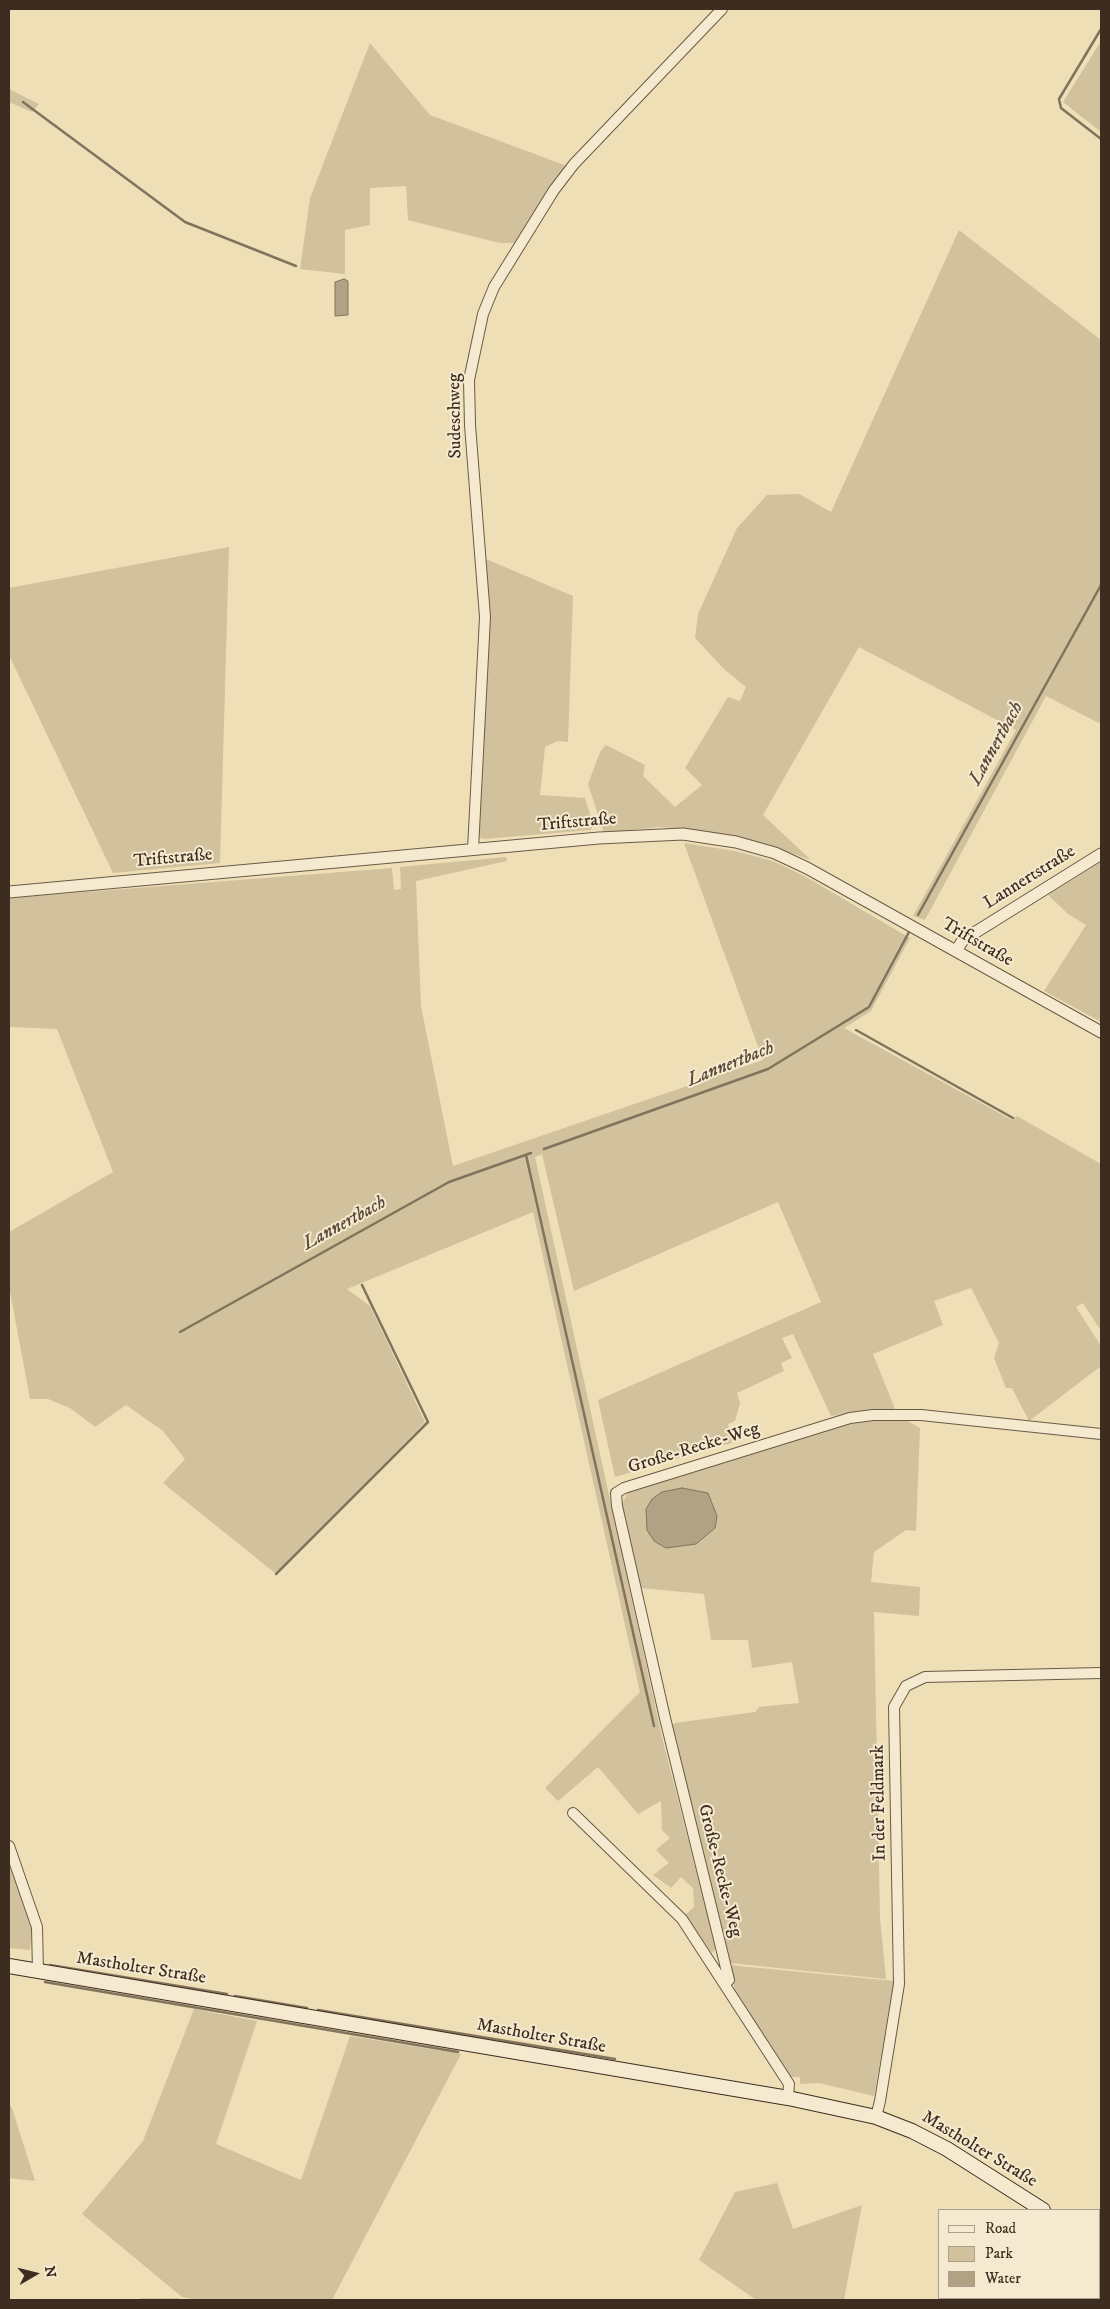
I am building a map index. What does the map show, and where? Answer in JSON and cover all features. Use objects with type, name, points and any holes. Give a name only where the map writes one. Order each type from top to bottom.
[{"type":"main road","name":"Mastholter Straße","points":[[9,1966],[788,2098],[876,2117],[912,2131],[947,2149],[1041,2209]]},
{"type":"street","name":"Sudeschweg","points":[[473,849],[485,617],[470,425],[469,380],[483,314],[494,287],[554,190],[574,164],[722,9]]},
{"type":"street","name":"Triftstraße","points":[[9,892],[473,849],[658,834],[683,834],[736,842],[774,853],[807,868],[1101,1032]]},
{"type":"street","name":"Lannertstraße","points":[[956,951],[963,940],[1101,854]]},
{"type":"street","name":"Große-Recke-Weg","points":[[725,1983],[729,1980],[616,1506],[616,1493],[624,1488],[850,1418],[873,1415],[921,1415],[1101,1434]]},
{"type":"street","name":"In der Feldmark","points":[[876,2117],[899,1984],[894,1707],[906,1686],[925,1677],[1101,1673]]},
{"type":"street","name":"Große-Recke-Weg","points":[[573,1813],[682,1919],[789,2084],[788,2098]]},
{"type":"street","points":[[9,1846],[37,1927],[38,1971]]},
{"type":"street","name":"Große-Recke-Weg","points":[[710,1961],[722,1954]]},
{"type":"green space","points":[[1101,41],[1101,132],[1063,102]]},
{"type":"green space","points":[[370,43],[430,115],[567,166],[516,243],[500,243],[408,220],[406,186],[370,188],[370,225],[345,230],[345,274],[300,269],[310,198]]},
{"type":"green space","points":[[9,89],[39,104],[32,112],[9,102]]},
{"type":"green space","points":[[959,230],[1101,340],[1101,724],[1046,696],[925,920],[913,916],[1016,730],[859,647],[763,815],[811,860],[776,848],[684,829],[659,827],[604,833],[588,784],[600,752],[606,745],[645,765],[643,776],[675,807],[702,785],[685,768],[728,697],[740,701],[746,687],[724,669],[695,638],[698,614],[737,528],[767,495],[799,494],[831,512]]},
{"type":"green space","points":[[229,547],[220,863],[113,873],[9,655],[9,588]]},
{"type":"green space","points":[[486,559],[573,596],[568,742],[558,741],[545,747],[540,795],[585,798],[593,824],[591,830],[484,839],[480,838],[478,834],[489,618]]},
{"type":"green space","points":[[684,843],[735,851],[773,861],[806,877],[910,938],[871,1011],[844,1028],[1012,1120],[1017,1116],[1101,1164],[1101,1331],[1083,1303],[1076,1307],[1101,1346],[1101,1366],[1029,1421],[1012,1388],[1006,1388],[994,1358],[999,1343],[971,1288],[934,1301],[943,1325],[873,1354],[895,1409],[831,1416],[793,1334],[782,1338],[792,1358],[781,1363],[784,1371],[737,1393],[740,1403],[735,1421],[728,1424],[732,1443],[697,1452],[695,1448],[688,1450],[689,1455],[615,1477],[598,1400],[821,1302],[778,1202],[574,1291],[542,1154],[535,1157],[662,1737],[716,1949],[712,1953],[684,1916],[694,1907],[693,1888],[681,1877],[671,1888],[653,1875],[669,1863],[656,1850],[670,1838],[662,1830],[661,1801],[638,1814],[598,1767],[558,1801],[545,1788],[640,1692],[533,1212],[347,1289],[370,1306],[425,1422],[275,1573],[163,1483],[185,1459],[163,1431],[126,1405],[95,1427],[70,1408],[48,1399],[30,1399],[9,1286],[9,1232],[113,1172],[57,1029],[9,1027],[9,898],[392,868],[394,890],[401,889],[400,867],[506,857],[507,861],[416,881],[421,1006],[453,1166],[763,1060]]},
{"type":"green space","points":[[1101,862],[1101,1022],[1044,991],[1086,925],[1068,914],[1048,895]]},
{"type":"green space","points":[[893,1418],[908,1421],[920,1428],[916,1531],[906,1530],[874,1552],[871,1582],[920,1587],[919,1616],[874,1612],[880,1918],[886,1979],[729,1963],[672,1726],[675,1723],[755,1712],[759,1707],[799,1703],[792,1662],[752,1668],[748,1640],[711,1640],[704,1594],[641,1588],[622,1505],[629,1489],[848,1423]]},
{"type":"green space","points":[[9,1860],[32,1929],[30,1950],[9,1948]]},
{"type":"green space","points":[[729,1965],[894,1981],[874,2096],[819,2083],[800,2084],[800,2077],[789,2077],[736,1994]]},
{"type":"green space","points":[[194,2009],[257,2021],[216,2144],[301,2180],[350,2036],[461,2054],[332,2300],[197,2300],[182,2297],[82,2214],[143,2141]]},
{"type":"green space","points":[[9,2103],[12,2108],[35,2181],[9,2178]]},
{"type":"green space","points":[[777,2183],[793,2229],[862,2205],[844,2300],[756,2300],[699,2260],[735,2192]]},
{"type":"water","points":[[344,279],[348,281],[348,315],[335,316],[335,282]]},
{"type":"water","points":[[682,1488],[708,1493],[717,1516],[715,1528],[696,1544],[666,1548],[654,1541],[647,1530],[646,1509],[652,1499],[662,1492]]},
{"type":"waterway","points":[[1101,29],[1059,99],[1061,108],[1101,139]]},
{"type":"waterway","points":[[23,102],[185,222],[296,266]]},
{"type":"waterway","name":"Lannertbach","points":[[918,915],[1101,585]]},
{"type":"waterway","name":"Lannertbach","points":[[544,1149],[768,1069],[869,1007],[909,932]]},
{"type":"waterway","points":[[856,1030],[1013,1118]]},
{"type":"waterway","name":"Lannertbach","points":[[180,1332],[449,1182],[531,1153]]},
{"type":"waterway","points":[[526,1155],[654,1726]]},
{"type":"waterway","points":[[276,1574],[428,1422],[362,1285]]},
{"type":"waterway","points":[[50,1965],[227,1994]]},
{"type":"waterway","points":[[45,1982],[458,2052]]},
{"type":"waterway","points":[[235,1996],[307,2008]]},
{"type":"waterway","points":[[318,2010],[615,2059]]},
{"type":"waterway","points":[[141,2300],[179,2300]]}]
